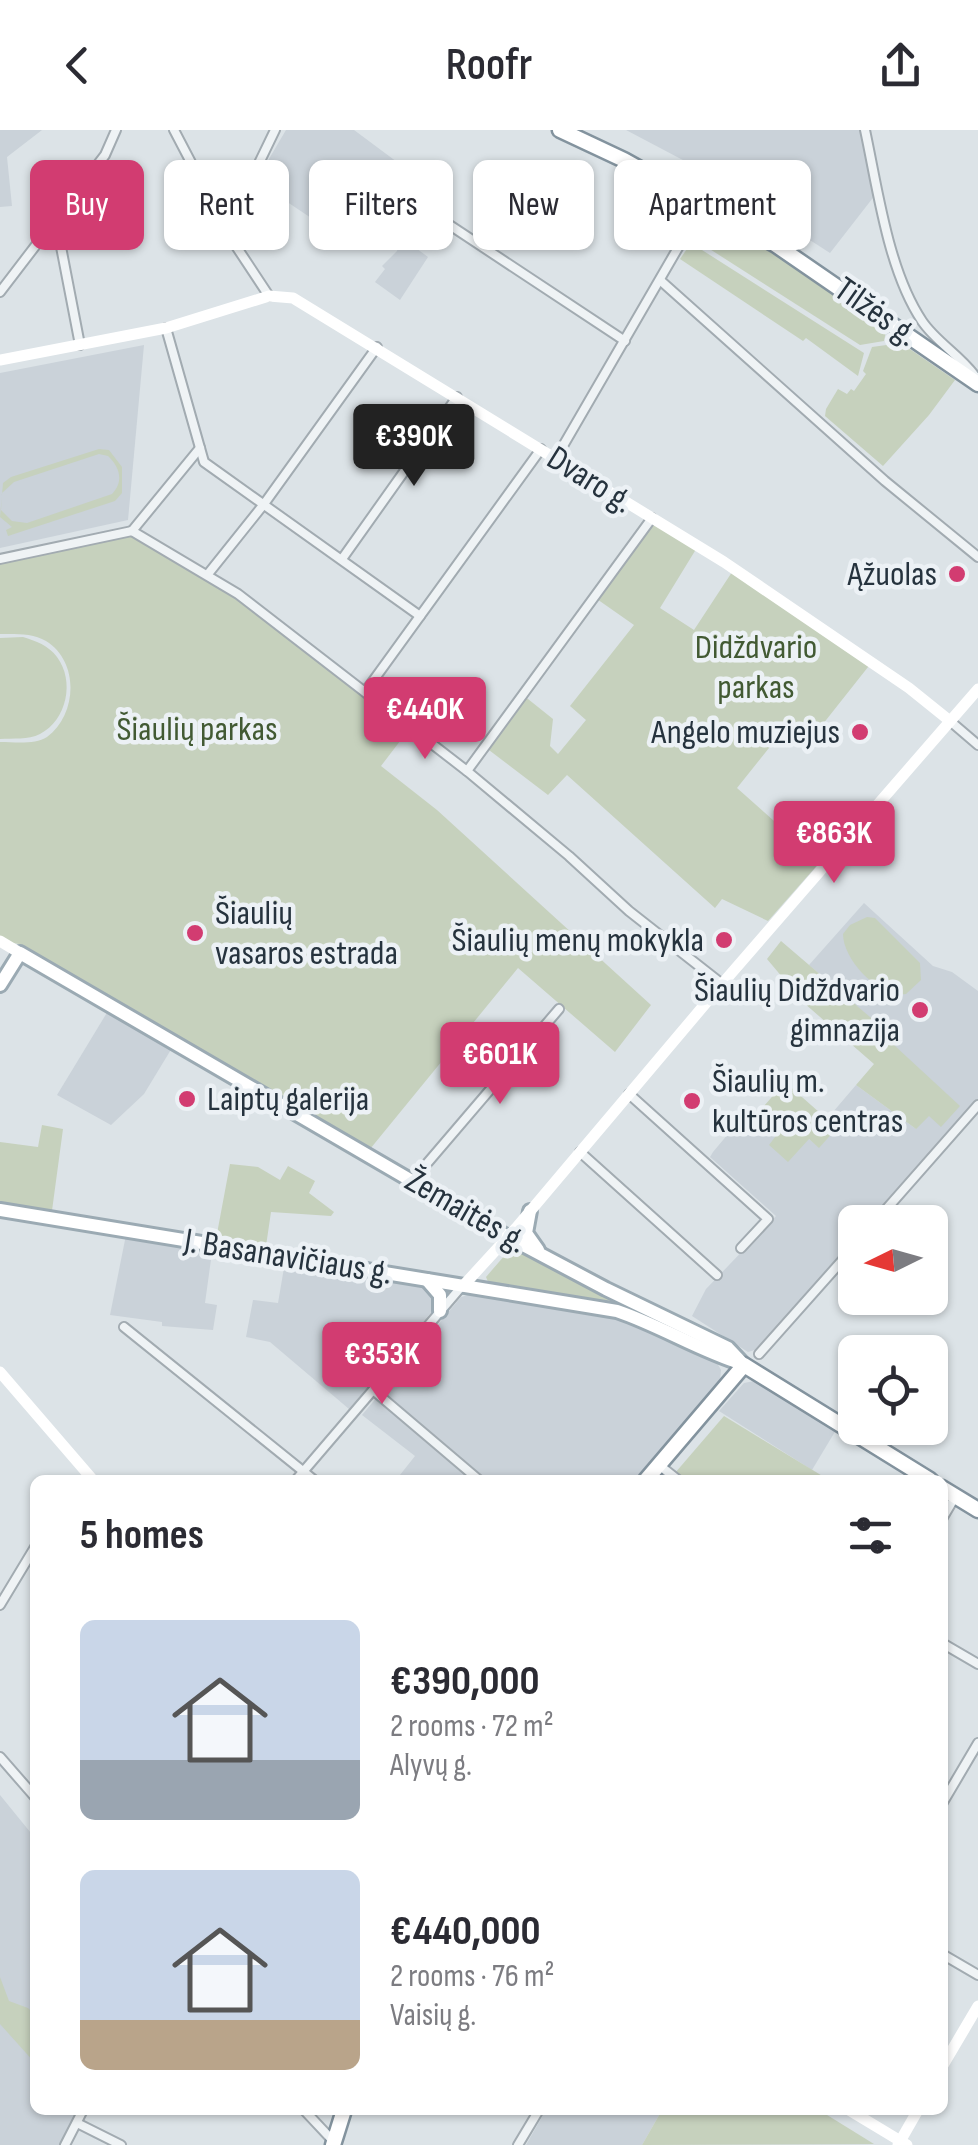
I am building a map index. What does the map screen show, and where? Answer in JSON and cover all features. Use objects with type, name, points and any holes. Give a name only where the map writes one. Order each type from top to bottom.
[{"type":"highway","name":"Tilžės g.","points":[[560,130],[619,160]]},
{"type":"highway","name":"Tilžės g.","points":[[781,250],[978,382]]},
{"type":"highway","points":[[650,1475],[744,1364]]},
{"type":"highway","name":"Žemaitės g.","points":[[744,1364],[922,1475]]},
{"type":"highway","points":[[949,1492],[978,1510]]},
{"type":"highway","points":[[335,2144],[343,2115]]},
{"type":"main road","points":[[0,360],[166,328],[269,296]]},
{"type":"main road","name":"Dvaro g.","points":[[269,296],[293,298],[556,458],[823,628],[950,721]]},
{"type":"main road","points":[[463,1286],[978,688]]},
{"type":"main road","name":"Žemaitės g.","points":[[0,942],[508,1237],[728,1348],[744,1364]]},
{"type":"main road","points":[[0,985],[20,953]]},
{"type":"main road","name":"J. Basanavičiaus g.","points":[[0,1210],[618,1311],[744,1364]]},
{"type":"main road","points":[[530,1211],[526,1232],[543,1256]]},
{"type":"main road","points":[[426,1280],[440,1295],[440,1310]]},
{"type":"main road","points":[[0,1372],[79,1474]]},
{"type":"main road","points":[[948,2058],[978,2006]]},
{"type":"main road","points":[[857,2115],[902,2144],[916,2115]]},
{"type":"street","points":[[174,130],[189,160]]},
{"type":"street","points":[[261,160],[275,130]]},
{"type":"street","points":[[864,130],[898,274],[924,325],[968,365],[978,382]]},
{"type":"street","points":[[100,160],[115,133]]},
{"type":"street","points":[[453,228],[625,341]]},
{"type":"street","points":[[0,292],[34,250]]},
{"type":"street","points":[[61,250],[80,346]]},
{"type":"street","points":[[239,250],[269,296]]},
{"type":"street","points":[[556,458],[678,250]]},
{"type":"street","points":[[663,278],[884,481],[978,557]]},
{"type":"street","points":[[166,328],[204,462],[420,616]]},
{"type":"street","points":[[208,574],[377,348]]},
{"type":"street","points":[[342,559],[457,398]]},
{"type":"street","points":[[0,559],[132,531],[200,448]]},
{"type":"street","points":[[365,692],[541,449]]},
{"type":"street","points":[[467,771],[652,518]]},
{"type":"street","points":[[132,531],[208,574],[365,692],[467,771],[722,984]]},
{"type":"street","name":"Dvaro g.","points":[[950,721],[978,745]]},
{"type":"street","points":[[412,1181],[558,1009]]},
{"type":"street","points":[[629,1094],[768,1219],[742,1248]]},
{"type":"street","points":[[891,1205],[978,1105]]},
{"type":"street","points":[[580,1152],[717,1275]]},
{"type":"street","points":[[759,1354],[838,1265]]},
{"type":"street","points":[[300,1475],[463,1286]]},
{"type":"street","points":[[124,1327],[308,1475]]},
{"type":"street","points":[[373,1390],[473,1475]]},
{"type":"street","points":[[659,1465],[672,1475]]},
{"type":"street","points":[[0,1605],[30,1556]]},
{"type":"street","points":[[948,1646],[978,1664]]},
{"type":"street","points":[[948,1794],[978,1743]]},
{"type":"street","points":[[0,1757],[30,1788]]},
{"type":"street","points":[[948,1958],[978,1975]]},
{"type":"street","points":[[65,2145],[81,2115]]},
{"type":"street","points":[[309,2115],[335,2144]]},
{"type":"street","points":[[518,2145],[536,2115]]},
{"type":"street","points":[[77,2123],[121,2145]]},
{"type":"shaded area","points":[[0,130],[42,130],[7,157],[12,206],[0,207]]},
{"type":"shaded area","points":[[286,130],[354,130],[394,160],[309,160],[309,217],[289,203],[289,160],[268,160]]},
{"type":"shaded area","points":[[626,130],[865,130],[879,190],[830,253],[811,241],[811,160],[683,160]]},
{"type":"shaded area","points":[[419,250],[428,257],[400,300],[375,282],[385,269],[382,266],[397,251]]},
{"type":"shaded area","points":[[144,345],[128,520],[0,548],[0,373]]},
{"type":"shaded area","points":[[864,903],[933,966],[952,972],[978,991],[978,1099],[884,1205],[838,1205],[838,1258],[758,1349],[748,1352],[692,1316],[706,1289],[776,1216],[710,1157],[713,1152],[749,1109],[779,1134],[809,1139],[819,1147],[836,1129],[827,1119],[856,1085],[916,1129],[883,1029],[809,965]]},
{"type":"shaded area","points":[[111,1006],[175,1043],[144,1094],[111,1125],[57,1095]]},
{"type":"shaded area","points":[[127,1230],[213,1245],[205,1303],[217,1305],[213,1330],[162,1326],[162,1322],[110,1315]]},
{"type":"shaded area","points":[[285,1262],[429,1287],[434,1293],[434,1309],[349,1409],[270,1342],[246,1337],[253,1300],[278,1303]]},
{"type":"shaded area","points":[[475,1293],[617,1317],[716,1361],[721,1370],[720,1381],[639,1475],[400,1475],[415,1456],[362,1415],[461,1297]]},
{"type":"shaded area","points":[[754,1381],[836,1430],[812,1470],[719,1411],[744,1383]]},
{"type":"shaded area","points":[[0,1795],[30,1832],[30,2115],[80,2115],[65,2145],[0,2145]]},
{"type":"shaded area","points":[[543,2115],[659,2115],[642,2145],[526,2145]]},
{"type":"green space","points":[[686,250],[702,250],[864,353],[858,376],[806,338],[803,341],[680,259]]},
{"type":"green space","points":[[711,250],[765,250],[886,331],[884,341],[860,345]]},
{"type":"green space","points":[[901,343],[955,380],[883,466],[825,416],[826,409],[838,389],[847,394],[851,389],[854,391],[866,374],[863,371],[872,347]]},
{"type":"green space","points":[[99,449],[109,450],[122,467],[122,493],[115,501],[8,536],[6,530],[12,527],[0,517],[2,497],[1,510],[12,521],[27,523],[112,494],[119,480],[112,460],[99,454],[14,482],[2,493],[3,483]]},
{"type":"green space","name":"Didždvario parkas","points":[[652,518],[698,546],[660,608],[694,630],[734,569],[872,662],[815,734],[781,733],[737,788],[820,862],[768,921],[722,899],[715,908],[567,775],[548,795],[485,747],[523,695],[553,719],[550,746],[558,754],[586,720],[570,706],[634,625],[594,597]]},
{"type":"green space","name":"Šiaulių parkas","points":[[128,530],[220,581],[410,728],[381,766],[437,810],[651,1005],[615,1052],[518,968],[366,1154],[19,944],[0,941],[0,742],[31,742],[47,737],[64,716],[70,689],[65,662],[46,641],[30,635],[0,634],[0,559]]},
{"type":"green space","points":[[23,637],[46,646],[57,657],[66,677],[65,699],[57,719],[40,734],[0,739],[0,638]]},
{"type":"green space","points":[[867,917],[875,918],[920,963],[921,980],[906,994],[874,984],[849,955],[843,934],[850,925]]},
{"type":"green space","points":[[781,941],[884,1029],[881,1033],[960,1106],[941,1127],[929,1116],[916,1129],[856,1085],[874,1064],[804,1003],[767,959]]},
{"type":"green space","points":[[785,1082],[837,1128],[819,1148],[809,1139],[788,1162],[769,1145],[778,1133],[756,1115]]},
{"type":"green space","points":[[42,1125],[63,1129],[51,1218],[0,1210],[0,1142],[38,1147]]},
{"type":"green space","points":[[230,1164],[258,1167],[280,1180],[288,1166],[315,1181],[309,1193],[334,1212],[331,1216],[271,1212],[266,1246],[216,1239]]},
{"type":"green space","points":[[517,1247],[620,1306],[489,1284],[486,1277],[511,1248]]},
{"type":"green space","points":[[724,1416],[821,1475],[678,1475],[675,1473]]},
{"type":"green space","points":[[0,1977],[9,2001],[30,2010],[30,2057],[0,2024]]},
{"type":"green space","points":[[659,2115],[827,2115],[874,2144],[642,2145]]},
{"type":"place","name":"Ąžuolas","points":[[957,574]]},
{"type":"place","name":"Angelo muziejus","points":[[860,732]]},
{"type":"place","name":"Šiaulių vasaros estrada","points":[[195,933]]},
{"type":"place","name":"Šiaulių menų mokykla","points":[[724,940]]},
{"type":"place","name":"Šiaulių Didždvario gimnazija","points":[[920,1010]]},
{"type":"place","name":"Laiptų galerija","points":[[187,1099]]},
{"type":"place","name":"Šiaulių m. kultūros centras","points":[[692,1101]]}]
